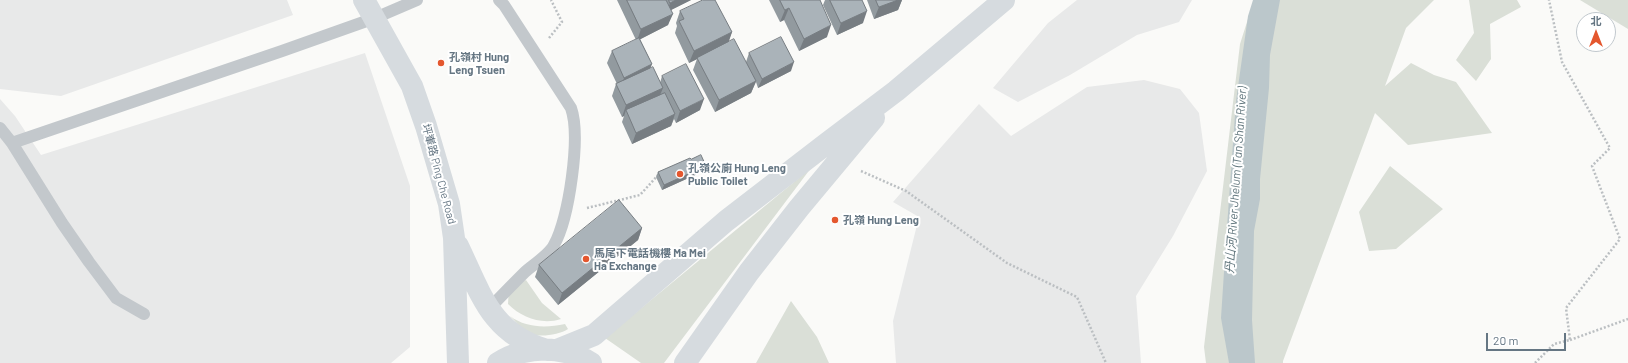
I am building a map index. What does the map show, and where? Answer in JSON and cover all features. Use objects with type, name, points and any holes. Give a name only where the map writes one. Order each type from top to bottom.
[{"type":"main road","name":"坪輋路 Ping Che Road","points":[[364,0],[412,86],[426,126],[449,204],[454,238],[458,363]]},
{"type":"main road","points":[[498,363],[524,352],[552,350],[594,335],[726,221],[896,91],[1004,0]]},
{"type":"main road","points":[[685,363],[749,272],[799,208],[896,91]]},
{"type":"main road","points":[[454,238],[489,309],[503,327],[517,338],[536,346],[571,354],[591,363]]},
{"type":"lane","points":[[12,143],[375,18],[417,0]]},
{"type":"lane","points":[[489,309],[525,272],[554,246],[565,213],[574,148],[574,118],[569,104],[504,5],[499,0]]},
{"type":"lane","points":[[0,128],[12,143],[71,236],[116,298],[144,314]]},
{"type":"path","points":[[537,55],[562,22],[551,0]]},
{"type":"path","points":[[1549,0],[1562,62],[1610,148],[1592,166],[1620,239],[1566,308],[1570,340]]},
{"type":"path","points":[[838,161],[906,190],[1006,263],[1077,297],[1106,363]]},
{"type":"path","points":[[565,213],[640,194],[659,173],[666,170]]},
{"type":"path","points":[[1535,363],[1554,344],[1570,340],[1628,319]]},
{"type":"shaded area","points":[[0,0],[287,0],[293,15],[61,96],[0,89]]},
{"type":"shaded area","points":[[1077,0],[1192,0],[1179,22],[1137,35],[1070,75],[1018,102],[993,88],[1048,23]]},
{"type":"shaded area","points":[[1254,0],[1434,0],[1406,28],[1385,86],[1411,63],[1434,75],[1456,82],[1492,133],[1408,145],[1375,113],[1283,363],[1206,363],[1204,347],[1240,44]]},
{"type":"shaded area","points":[[1469,0],[1517,0],[1521,7],[1490,24],[1491,59],[1476,81],[1456,60],[1474,33]]},
{"type":"shaded area","points":[[1580,0],[1628,0],[1628,29],[1616,22],[1616,12],[1600,12]]},
{"type":"shaded area","points":[[365,53],[410,186],[410,347],[391,363],[0,363],[0,99],[15,116],[41,155]]},
{"type":"shaded area","points":[[1144,80],[1180,89],[1199,113],[1207,171],[1173,236],[1136,296],[1141,363],[896,363],[893,321],[919,217],[893,202],[979,104],[1011,136],[1087,87]]},
{"type":"shaded area","points":[[1390,166],[1443,209],[1396,249],[1369,251],[1359,212]]},
{"type":"shaded area","points":[[811,168],[664,363],[641,363],[605,338]]},
{"type":"shaded area","points":[[526,280],[542,303],[561,319],[554,321],[540,321],[520,313],[508,304],[509,287]]},
{"type":"shaded area","points":[[791,301],[817,337],[829,363],[756,363]]},
{"type":"shaded area","points":[[510,316],[529,325],[551,326],[565,324],[568,329],[559,333],[548,335],[532,335],[523,330]]},
{"type":"water","name":"丹山河 River Jhelum (Tan Shan River)","points":[[1253,0],[1280,0],[1270,55],[1269,88],[1260,179],[1260,199],[1254,231],[1252,320],[1255,363],[1229,363],[1221,318],[1226,241],[1236,101],[1248,16]]},
{"type":"building","points":[[627,0],[666,0],[673,14],[641,29]]},
{"type":"building","points":[[669,0],[676,0],[670,3]]},
{"type":"building","points":[[703,0],[715,0],[732,32],[694,51],[679,21],[684,19],[680,11]]},
{"type":"building","points":[[780,0],[820,0],[831,25],[804,39],[789,8],[785,10]]},
{"type":"building","points":[[830,0],[862,0],[867,11],[841,23]]},
{"type":"building","points":[[876,0],[898,0],[879,7]]},
{"type":"building","points":[[781,37],[794,62],[762,79],[749,53]]},
{"type":"building","points":[[639,38],[652,64],[624,78],[612,51]]},
{"type":"building","points":[[734,39],[756,81],[719,100],[697,58]]},
{"type":"building","points":[[686,64],[704,99],[680,111],[662,76]]},
{"type":"building","points":[[653,67],[663,88],[626,105],[616,84]]},
{"type":"building","points":[[665,93],[675,114],[636,133],[626,110]]},
{"type":"building","name":"孔嶺公廁 Hung Leng Public Toilet","points":[[701,155],[706,166],[664,185],[658,172],[690,158],[691,159]]},
{"type":"building","name":"馬尾下電話機樓 Ma Mei Ha Exchange","points":[[619,200],[642,228],[562,293],[539,265]]},
{"type":"place","name":"孔嶺村 Hung Leng Tsuen","points":[[441,63]]},
{"type":"place","name":"孔嶺公廁 Hung Leng Public Toilet","points":[[680,174]]},
{"type":"place","name":"孔嶺 Hung Leng","points":[[835,220]]},
{"type":"place","name":"馬尾下電話機樓 Ma Mei Ha Exchange","points":[[586,259]]}]
